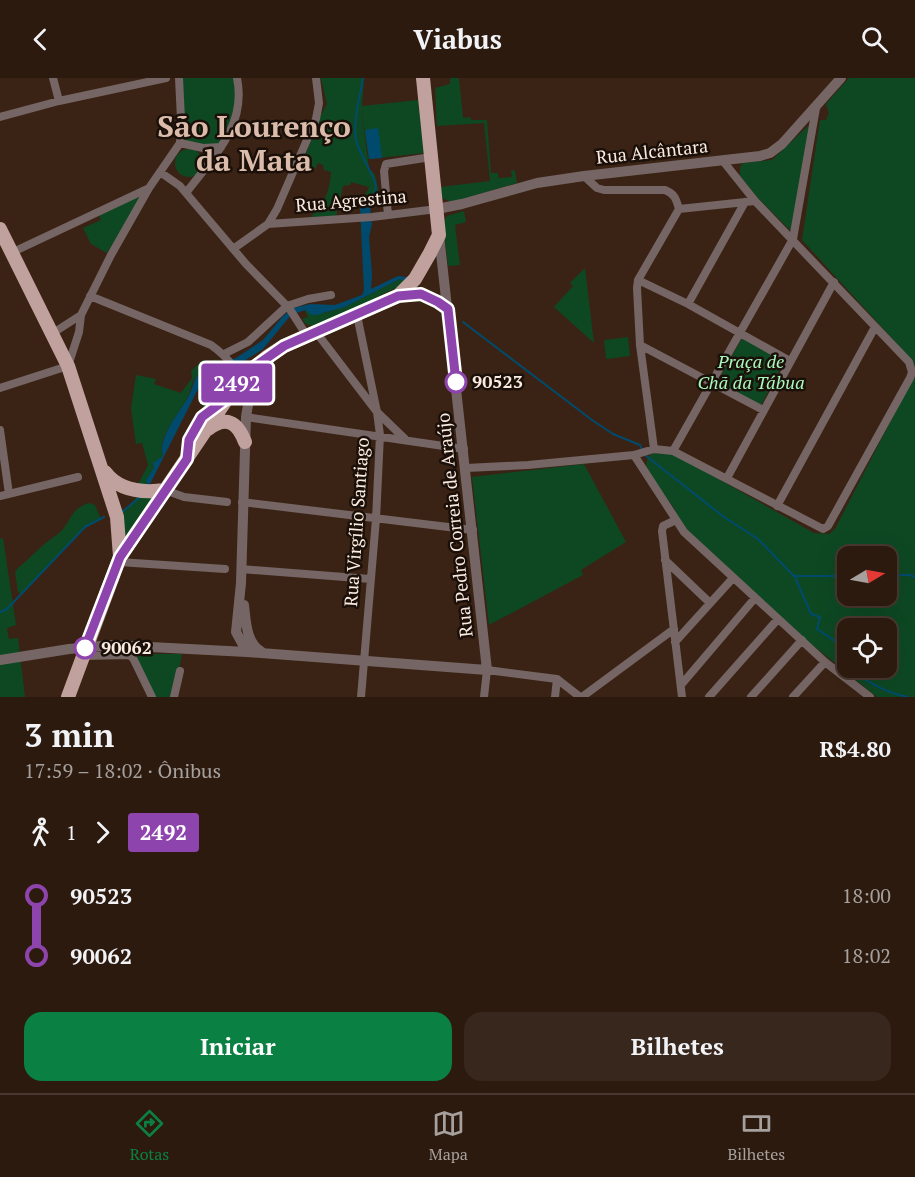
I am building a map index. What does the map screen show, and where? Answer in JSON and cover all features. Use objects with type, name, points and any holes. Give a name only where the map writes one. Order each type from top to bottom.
[{"type":"main road","points":[[68,697],[119,559],[159,491],[206,430],[239,373],[311,334],[398,296],[413,281],[439,235],[423,78]]},
{"type":"main road","points":[[0,229],[68,366],[117,517],[119,559]]},
{"type":"main road","points":[[206,430],[225,421],[237,427],[245,442]]},
{"type":"main road","points":[[100,465],[119,485],[133,489],[159,491]]},
{"type":"street","points":[[53,78],[59,101]]},
{"type":"street","points":[[0,117],[59,101],[166,78]]},
{"type":"street","points":[[0,387],[68,366],[79,332],[81,315],[90,296],[149,188],[180,143],[179,78]]},
{"type":"street","points":[[186,193],[221,147],[235,124],[240,90],[237,78]]},
{"type":"street","points":[[233,249],[268,224],[278,210],[316,119],[319,103],[316,78]]},
{"type":"street","name":"Rua Alcântara","points":[[437,209],[537,183],[723,161],[770,153],[782,144],[841,78]]},
{"type":"street","points":[[673,450],[793,239],[816,108]]},
{"type":"street","points":[[180,143],[203,148],[221,147]]},
{"type":"street","points":[[388,215],[384,171],[386,164],[431,157]]},
{"type":"street","points":[[466,468],[528,465],[635,454],[652,449],[673,450],[819,529],[828,526],[912,372],[909,362],[755,201],[723,161]]},
{"type":"street","points":[[160,172],[186,193],[233,249],[288,307],[294,317],[377,412],[405,439]]},
{"type":"street","points":[[584,176],[597,188],[604,190],[665,190],[672,193],[679,209],[638,280],[637,288],[640,345],[652,449]]},
{"type":"street","points":[[13,252],[149,188]]},
{"type":"street","points":[[679,209],[755,201]]},
{"type":"street","points":[[688,304],[745,202]]},
{"type":"street","name":"Rua Agrestina","points":[[268,224],[372,217],[437,209]]},
{"type":"street","name":"Rua Pedro Correia de Araújo","points":[[439,235],[487,670]]},
{"type":"street","points":[[638,280],[688,304],[790,361]]},
{"type":"street","points":[[727,478],[834,282]]},
{"type":"street","points":[[398,296],[421,294],[448,309]]},
{"type":"street","points":[[225,356],[248,342],[288,307],[308,299],[330,295]]},
{"type":"street","points":[[90,296],[204,342],[225,356],[239,373],[248,398]]},
{"type":"street","points":[[52,333],[81,315]]},
{"type":"street","name":"Rua Virgílio Santiago","points":[[357,315],[380,435],[376,519],[361,697]]},
{"type":"street","points":[[777,506],[875,327]]},
{"type":"street","points":[[640,345],[710,384],[764,410]]},
{"type":"street","points":[[244,648],[236,632],[241,583],[246,417],[248,398],[267,357]]},
{"type":"street","points":[[246,417],[464,449]]},
{"type":"street","points":[[0,430],[4,495],[78,477]]},
{"type":"street","points":[[635,454],[684,532],[825,662],[870,697]]},
{"type":"street","points":[[159,491],[184,497],[227,502]]},
{"type":"street","points":[[242,502],[473,530]]},
{"type":"street","points":[[676,520],[662,528],[682,697]]},
{"type":"street","points":[[119,559],[225,569]]},
{"type":"street","points":[[665,560],[710,603]]},
{"type":"street","points":[[241,569],[370,579]]},
{"type":"street","points":[[675,642],[733,578]]},
{"type":"street","points":[[241,583],[252,645],[265,654]]},
{"type":"street","points":[[681,685],[755,598]]},
{"type":"street","points":[[709,697],[778,619]]},
{"type":"street","points":[[0,660],[104,645],[231,651],[244,648],[265,654],[487,670],[557,679],[581,697],[674,628]]},
{"type":"street","points":[[208,650],[225,644],[236,632]]},
{"type":"street","points":[[244,648],[249,632]]},
{"type":"street","points":[[751,697],[802,640]]},
{"type":"street","points":[[83,656],[129,655],[133,658],[152,697]]},
{"type":"street","points":[[793,697],[825,662]]},
{"type":"street","points":[[484,697],[487,670]]},
{"type":"street","points":[[174,697],[180,671]]},
{"type":"street","points":[[555,697],[557,679]]},
{"type":"green space","points":[[181,78],[234,78],[237,90],[232,124],[218,145],[203,146],[183,141]]},
{"type":"green space","points":[[321,78],[364,78],[362,106],[418,100],[424,153],[369,159],[361,107],[369,168],[375,175],[379,194],[370,206],[359,207],[369,187],[351,182],[350,185],[343,186],[336,216],[311,217],[326,197],[331,172],[324,170],[323,165],[318,163],[315,169],[302,163],[327,104]]},
{"type":"green space","points":[[450,78],[459,78],[463,118],[487,120],[491,173],[498,173],[498,178],[512,177],[511,171],[513,170],[517,183],[452,202],[442,198],[440,187],[490,181],[484,123],[437,126],[435,88],[450,84]]},
{"type":"green space","points":[[849,78],[915,78],[915,368],[911,359],[802,240],[820,120],[826,120],[829,113],[826,104]]},
{"type":"green space","points":[[808,126],[810,127],[792,232],[740,176],[740,167],[743,163],[772,160]]},
{"type":"green space","points":[[189,149],[199,153],[203,163],[199,173],[189,177],[179,173],[175,163],[179,153]]},
{"type":"green space","points":[[138,196],[140,200],[107,253],[91,244],[83,228],[101,220],[98,214]]},
{"type":"green space","points":[[464,211],[466,222],[455,225],[460,265],[448,266],[443,223],[447,216]]},
{"type":"green space","points":[[585,268],[594,343],[554,307],[573,286],[570,283]]},
{"type":"green space","points":[[400,279],[408,282],[312,326],[306,324],[302,319],[308,317],[305,311],[301,310],[324,313],[345,307]]},
{"type":"green space","points":[[628,337],[630,356],[606,359],[604,340]]},
{"type":"green space","name":"Praça de Chã da Tábua","points":[[742,338],[784,362],[760,407],[717,383]]},
{"type":"green space","points":[[216,359],[219,363],[195,378],[185,402],[166,433],[163,441],[163,456],[153,464],[154,468],[146,485],[137,486],[148,465],[142,443],[136,444],[131,408],[136,375],[156,379],[154,384],[181,393],[192,378],[191,371],[203,360],[209,362]]},
{"type":"green space","points":[[228,370],[233,378],[221,398],[203,410],[204,396],[218,384]]},
{"type":"green space","points":[[915,374],[915,697],[877,697],[853,678],[897,678],[897,618],[837,618],[837,665],[805,639],[681,524],[674,508],[648,472],[646,465],[648,457],[653,453],[674,454],[814,533],[829,534],[835,529]]},
{"type":"green space","points":[[584,464],[626,542],[581,570],[583,575],[489,625],[472,477]]},
{"type":"green space","points":[[138,495],[161,496],[124,552],[121,509],[126,510]]},
{"type":"green space","points":[[89,503],[95,505],[101,519],[85,527],[22,594],[18,592],[15,572],[18,568],[63,529],[77,509]]},
{"type":"green space","points":[[3,538],[16,625],[7,628],[9,639],[18,638],[25,697],[0,697],[0,539]]},
{"type":"green space","points":[[132,654],[182,654],[174,697],[152,697]]},
{"type":"water","points":[[378,128],[382,158],[369,159],[365,130]]},
{"type":"water","points":[[370,206],[371,289],[398,276],[407,277],[404,281],[400,279],[345,307],[316,315],[305,310],[291,315],[263,349],[239,364],[223,366],[201,383],[148,488],[146,480],[154,468],[153,463],[163,456],[163,442],[196,377],[219,363],[236,358],[263,340],[283,316],[293,308],[310,304],[335,305],[362,295],[364,290],[360,207]]},
{"type":"waterway","points":[[363,78],[355,132],[360,151],[376,183],[366,208]]},
{"type":"waterway","points":[[463,322],[592,420],[613,434],[640,445],[642,450]]},
{"type":"waterway","points":[[645,455],[724,517],[758,539],[795,577],[811,614],[820,617],[817,629],[837,644]]},
{"type":"waterway","points":[[122,512],[140,497]]},
{"type":"waterway","points":[[0,612],[7,609],[85,527],[104,517]]},
{"type":"waterway","points":[[897,575],[915,577]]},
{"type":"waterway","points":[[794,576],[837,576]]},
{"type":"waterway","points":[[863,678],[878,687],[908,697]]},
{"type":"bus line","name":"2492","points":[[85,648],[120,557],[187,459],[190,435],[202,417],[226,399],[241,378],[267,357],[284,346],[398,296],[421,294],[448,309],[456,382]]},
{"type":"place","name":"90523","points":[[456,382]]},
{"type":"place","name":"90062","points":[[85,648]]},
{"type":"district","name":"São Lourenço da Mata","points":[[254,144]]}]
